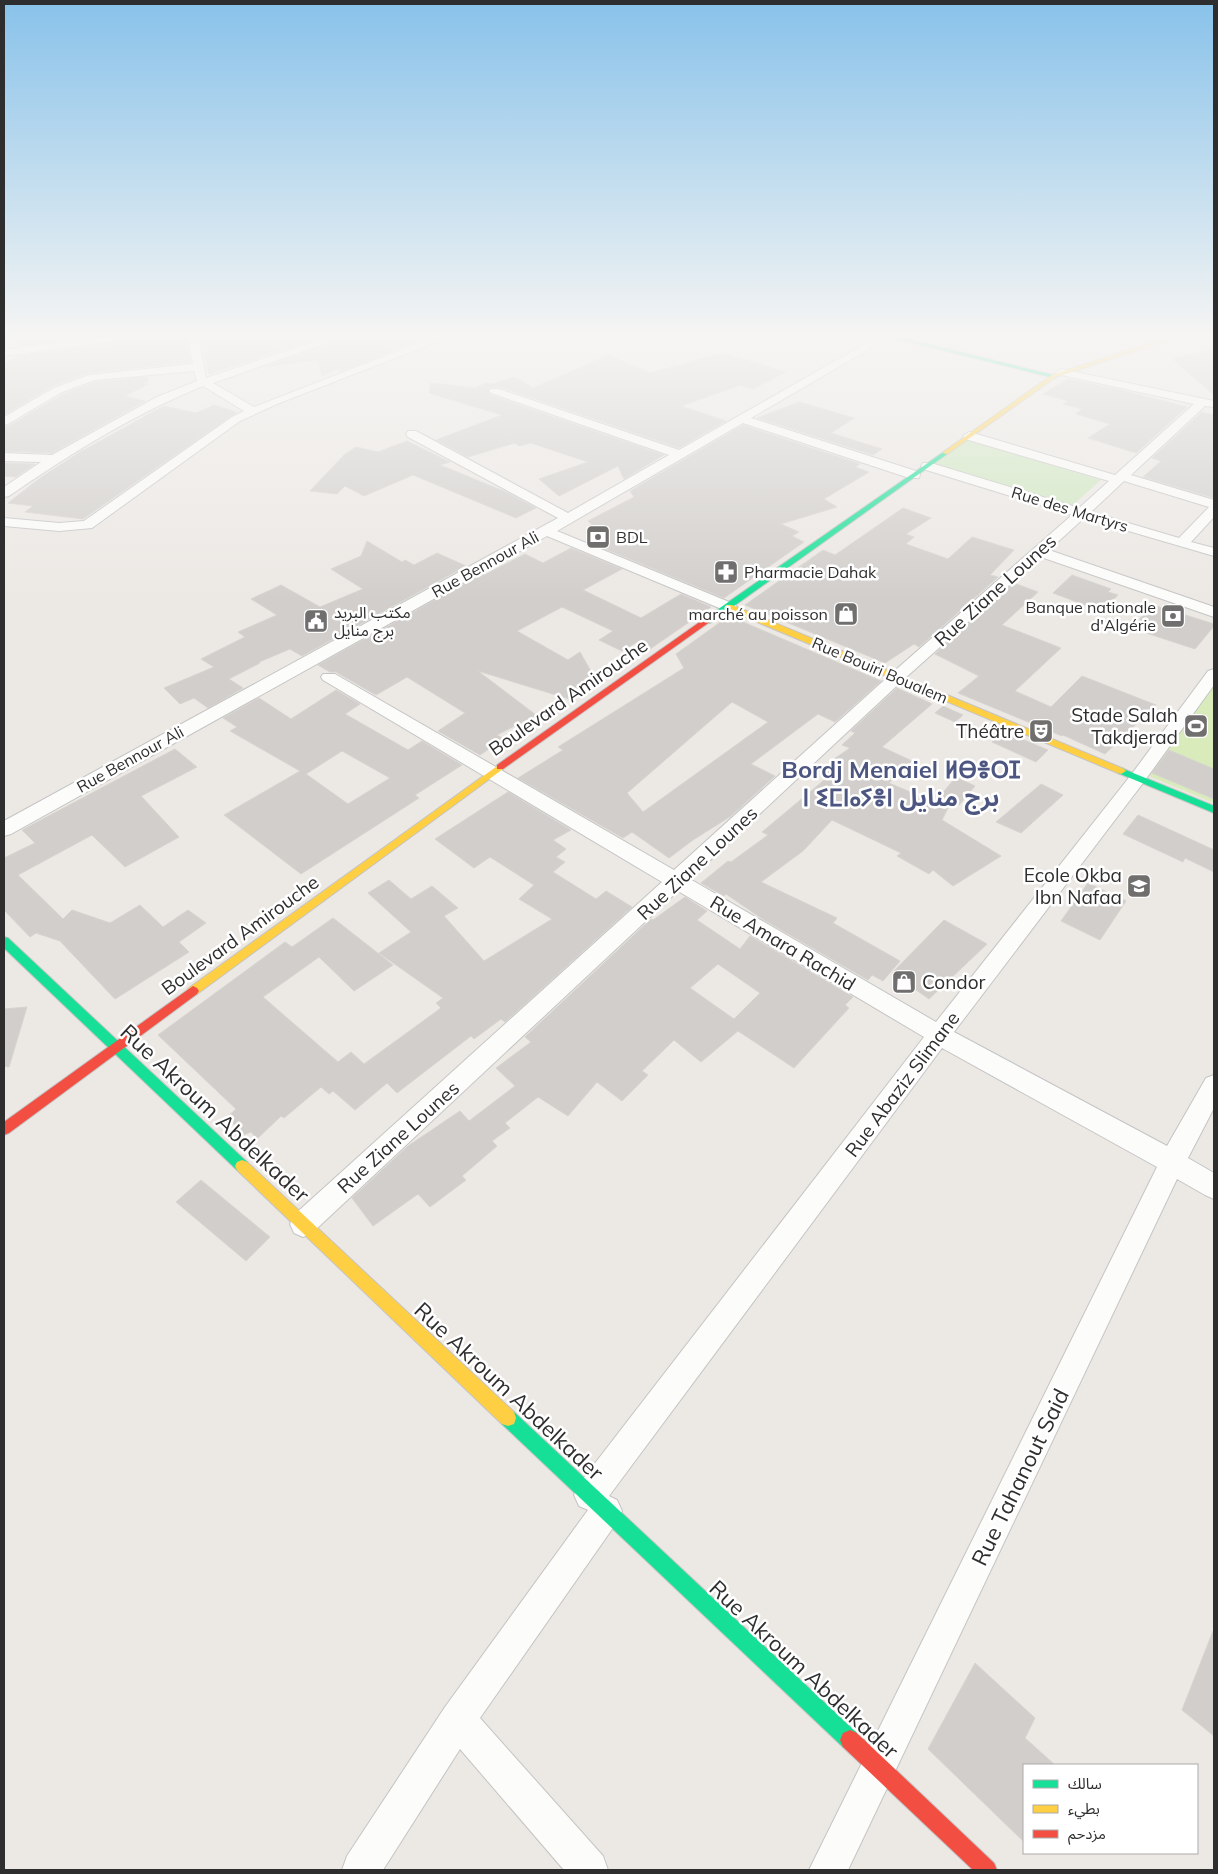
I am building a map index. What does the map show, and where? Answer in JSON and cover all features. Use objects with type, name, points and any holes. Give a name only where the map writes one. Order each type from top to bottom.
[{"type":"main road","name":"Boulevard Amirouche","points":[[4,1129],[491,773],[985,424]]},
{"type":"main road","name":"Rue Bouiri Boualem","points":[[729,607],[1214,810]]},
{"type":"main road","name":"Rue Akroum Abdelkader","points":[[4,941],[987,1870]]},
{"type":"street","points":[[4,493],[54,459],[115,424]]},
{"type":"street","points":[[4,522],[59,527],[87,525],[228,424]]},
{"type":"street","points":[[592,424],[678,454]]},
{"type":"street","name":"Rue Bennour Ali","points":[[4,829],[546,531],[731,424]]},
{"type":"street","points":[[758,424],[914,475]]},
{"type":"street","name":"Rue Ziane Lounes","points":[[303,1224],[897,677],[1183,424]]},
{"type":"street","points":[[412,434],[544,507],[568,518]]},
{"type":"street","points":[[969,436],[1214,504]]},
{"type":"street","points":[[4,457],[54,459]]},
{"type":"street","name":"Rue des Martyrs","points":[[927,466],[1182,544],[1214,552]]},
{"type":"street","points":[[1182,544],[1214,509]]},
{"type":"street","name":"Rue Bouiri Boualem","points":[[546,531],[729,607]]},
{"type":"street","points":[[1038,551],[1214,612]]},
{"type":"street","name":"Rue Abaziz Slimane","points":[[360,1870],[598,1503],[939,1035],[1137,779],[1214,674]]},
{"type":"street","name":"Rue Amara Rachid","points":[[329,677],[491,773],[678,880],[939,1035],[1172,1162],[1214,1187]]},
{"type":"street","name":"Rue Tahanout Said","points":[[828,1870],[1172,1162],[1214,1085]]},
{"type":"street","points":[[458,1720],[589,1870]]},
{"type":"green space","points":[[964,439],[1101,480],[1068,509],[928,465]]},
{"type":"green space","name":"Stade Salah Takdjerad","points":[[1214,679],[1214,803],[1142,773]]},
{"type":"building","points":[[12,424],[103,424],[52,453],[4,451],[4,427]]},
{"type":"building","points":[[130,424],[219,424],[83,519],[25,512],[33,506],[8,503],[40,478],[80,452]]},
{"type":"building","points":[[477,424],[575,424],[664,455],[624,479],[618,466],[559,496],[539,479],[588,462],[531,443],[519,446],[515,443],[468,457],[436,440]]},
{"type":"building","points":[[610,424],[720,424],[679,448]]},
{"type":"building","points":[[777,424],[844,424],[831,433],[882,449],[873,455]]},
{"type":"building","points":[[1109,424],[1168,424],[1136,453],[1088,438]]},
{"type":"building","points":[[1188,424],[1214,424],[1214,498],[1143,477],[1161,461],[1152,458]]},
{"type":"building","points":[[743,425],[860,464],[855,467],[869,472],[824,499],[837,507],[781,524],[799,532],[792,536],[804,542],[724,598],[586,541],[601,533],[588,521],[634,497],[630,491]]},
{"type":"building","points":[[407,441],[450,462],[440,465],[506,492],[536,508],[516,518],[413,475],[364,496],[345,486],[337,494],[310,491],[345,454],[356,447],[378,452]]},
{"type":"building","points":[[4,463],[35,464],[16,477],[4,476]]},
{"type":"building","points":[[903,508],[931,518],[906,534],[914,537],[906,544],[948,559],[972,537],[1014,550],[990,575],[998,577],[919,647],[914,644],[885,663],[745,605],[823,550],[835,555]]},
{"type":"building","points":[[367,541],[402,562],[405,560],[414,565],[437,553],[466,566],[302,656],[290,649],[259,662],[229,679],[243,688],[208,708],[194,698],[180,704],[164,688],[214,667],[201,659],[245,637],[238,632],[277,615],[251,599],[281,585],[320,607],[363,589],[331,569],[361,556]]},
{"type":"building","points":[[571,548],[622,569],[583,590],[641,618],[681,594],[711,607],[650,649],[637,642],[622,651],[599,640],[613,631],[562,607],[517,631],[568,660],[580,652],[598,684],[569,699],[478,671],[536,715],[497,735],[504,739],[480,755],[438,731],[465,713],[407,677],[376,695],[336,672],[330,672],[318,665],[482,574],[484,575],[525,554],[543,563]]},
{"type":"building","points":[[1072,575],[1111,589],[1108,592],[1118,595],[1101,611],[1053,593]]},
{"type":"building","points":[[1014,583],[1038,592],[1002,625],[1061,648],[1015,691],[1051,707],[1082,676],[1156,705],[1105,754],[958,693],[979,676],[935,654]]},
{"type":"building","points":[[1153,605],[1214,624],[1214,626],[1195,649],[1131,628]]},
{"type":"building","points":[[729,616],[881,681],[835,722],[818,714],[751,764],[775,776],[731,816],[669,858],[632,832],[623,838],[518,778],[563,750],[558,747],[684,668],[676,654]],"holes":[[[732,702],[768,722],[643,812],[627,793]]]},
{"type":"building","points":[[897,688],[932,704],[882,747],[912,761],[889,783],[948,808],[942,820],[1001,856],[953,886],[933,870],[929,874],[897,856],[901,853],[832,820],[803,851],[761,882],[837,918],[833,923],[900,961],[883,981],[872,975],[868,980],[764,920],[726,894],[724,896],[701,883],[728,861],[731,862],[768,835],[762,832],[829,776],[827,773],[840,762],[834,759],[850,748],[842,745],[855,733],[851,731]]},
{"type":"building","points":[[336,690],[360,704],[345,714],[408,750],[422,741],[462,765],[415,795],[419,798],[301,874],[224,815],[300,771],[230,731],[237,727],[223,718],[259,698],[291,719]],"holes":[[[342,751],[390,778],[348,804],[306,774]]]},
{"type":"building","points":[[943,706],[963,715],[955,722],[935,713]]},
{"type":"building","points":[[1003,731],[1048,750],[1036,762],[992,742]]},
{"type":"building","points":[[175,749],[197,767],[141,796],[179,837],[125,867],[92,835],[18,875],[63,919],[72,910],[110,923],[140,905],[163,927],[188,910],[206,923],[179,942],[189,952],[115,999],[60,941],[36,933],[30,937],[4,910],[4,858],[35,843],[22,830]]},
{"type":"building","points":[[1169,750],[1214,769],[1214,799],[1152,773]]},
{"type":"building","points":[[956,777],[975,786],[959,805],[940,796]]},
{"type":"building","points":[[1041,784],[1063,795],[1021,833],[996,822]]},
{"type":"building","points":[[508,792],[571,830],[553,840],[566,849],[556,857],[565,862],[553,872],[596,899],[606,891],[632,907],[505,1022],[501,1019],[474,1039],[471,1036],[397,1093],[387,1083],[355,1110],[333,1091],[329,1094],[321,1087],[284,1118],[281,1116],[257,1139],[251,1132],[244,1135],[227,1117],[236,1109],[158,1035],[285,942],[292,947],[333,918],[393,965],[354,991],[319,957],[263,997],[338,1062],[351,1052],[364,1064],[441,1008],[436,1003],[443,998],[379,953],[411,932],[368,893],[389,880],[411,899],[432,886],[458,908],[444,916],[484,961],[552,919],[519,899],[534,885],[490,857],[474,868],[435,839]]},
{"type":"building","points":[[1138,815],[1214,850],[1214,872],[1185,858],[1183,862],[1123,834]]},
{"type":"building","points":[[1088,883],[1126,901],[1100,940],[1061,921]]},
{"type":"building","points":[[685,897],[707,911],[697,920],[740,949],[750,936],[853,997],[845,1005],[849,1008],[794,1068],[738,1031],[701,1062],[674,1040],[642,1071],[648,1075],[622,1101],[597,1082],[568,1116],[538,1097],[505,1123],[510,1128],[492,1141],[497,1146],[462,1176],[466,1180],[430,1207],[418,1194],[373,1226],[352,1198],[408,1146],[460,1111],[469,1121],[515,1086],[496,1068],[531,1042],[525,1037],[651,919],[653,920]],"holes":[[[718,964],[760,993],[734,1019],[690,988]]]},
{"type":"building","points":[[944,920],[987,944],[929,999],[892,973]]},
{"type":"building","points":[[27,1007],[9,1067],[4,1066],[4,1009]]},
{"type":"building","points":[[201,1180],[270,1237],[246,1261],[176,1202]]},
{"type":"building","points":[[1214,1631],[1214,1736],[1182,1710]]},
{"type":"building","points":[[975,1663],[1035,1718],[1025,1738],[1054,1764],[1023,1764],[1023,1841],[928,1749]]},
{"type":"traffic: fast","points":[[707,621],[945,453]]},
{"type":"traffic: fast","points":[[1121,771],[1214,810]]},
{"type":"traffic: fast","points":[[4,941],[242,1166]]},
{"type":"traffic: fast","points":[[508,1418],[850,1740]]},
{"type":"traffic: slow","points":[[945,453],[985,424]]},
{"type":"traffic: slow","points":[[729,607],[1121,771]]},
{"type":"traffic: slow","points":[[193,991],[500,767]]},
{"type":"traffic: slow","points":[[242,1166],[508,1418]]},
{"type":"traffic: jam","points":[[500,767],[707,621]]},
{"type":"traffic: jam","points":[[4,1129],[193,991]]},
{"type":"traffic: jam","points":[[850,1740],[987,1870]]},
{"type":"place","name":"BDL","points":[[598,537]]},
{"type":"place","name":"Pharmacie Dahak","points":[[726,572]]},
{"type":"place","name":"marché au poisson","points":[[846,614]]},
{"type":"place","name":"Banque nationale d'Algérie","points":[[1173,616]]},
{"type":"place","name":"مكتب البريد برج منايل","points":[[316,621]]},
{"type":"place","name":"Stade Salah Takdjerad","points":[[1196,726]]},
{"type":"place","name":"Théâtre","points":[[1041,731]]},
{"type":"place","name":"Ecole Okba Ibn Nafaa","points":[[1139,886]]},
{"type":"place","name":"Condor","points":[[904,982]]},
{"type":"district","name":"Bordj Menaiel ⵍⴱⴻⵔⵊ ⵏ ⵉⵎⵏⴰⵢⴻⵏ برج منايل","points":[[901,783]]}]
